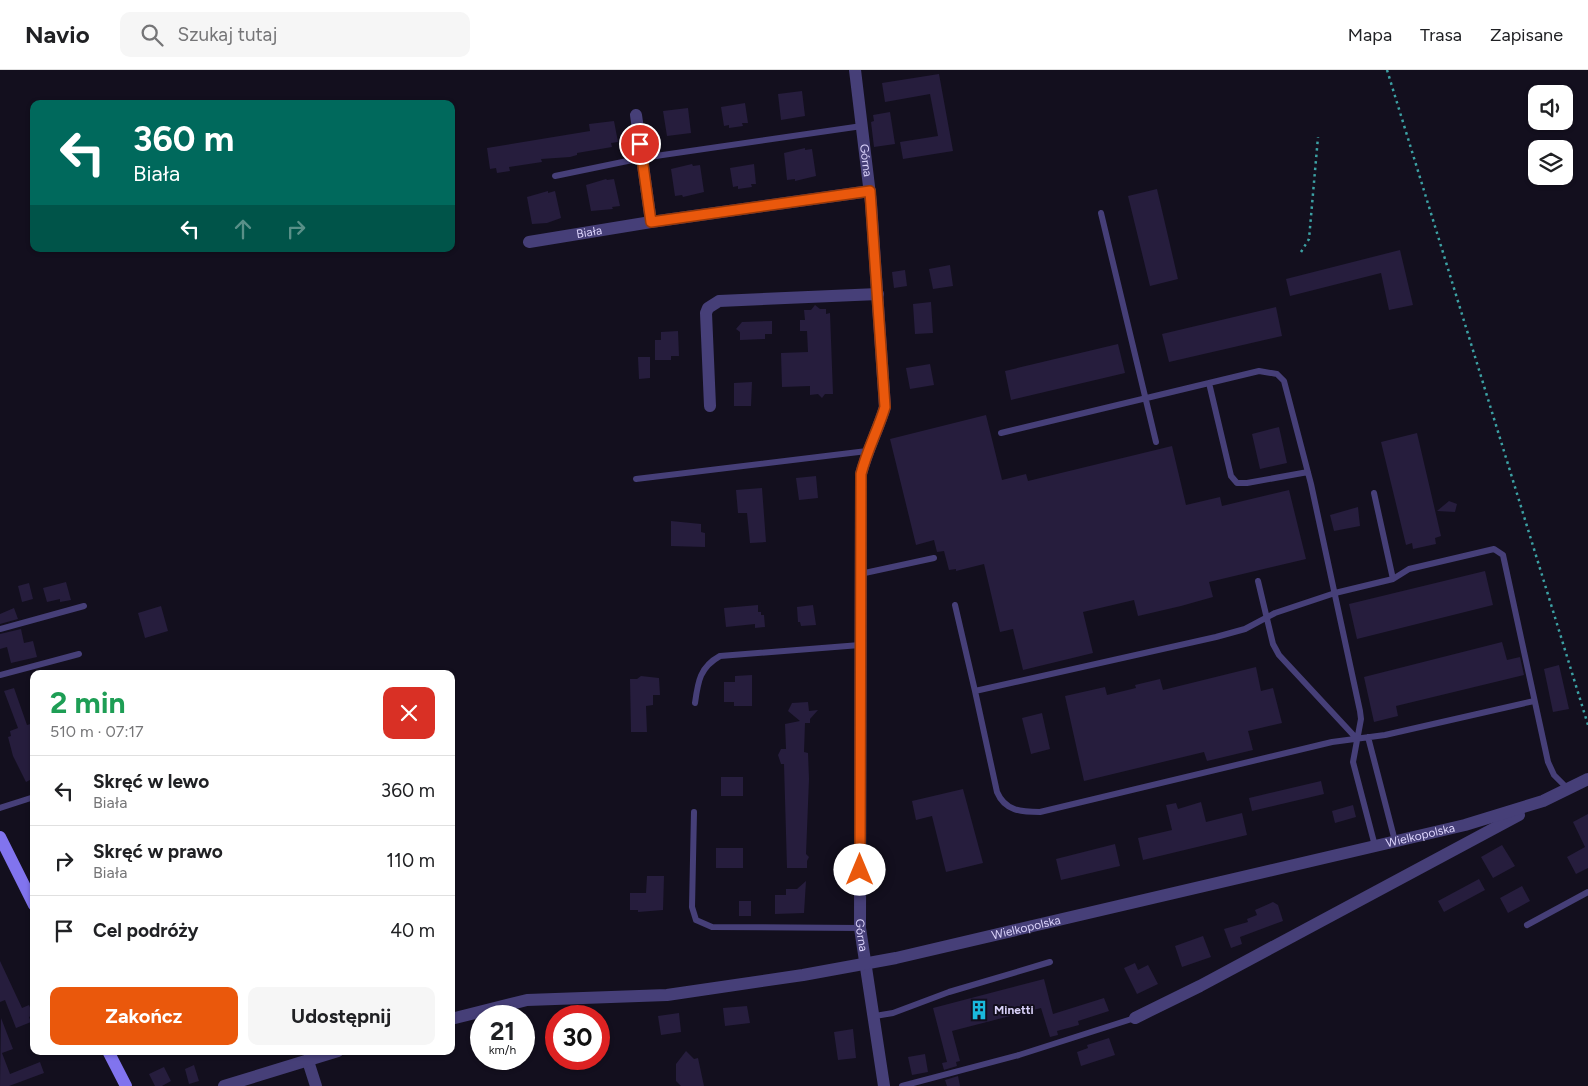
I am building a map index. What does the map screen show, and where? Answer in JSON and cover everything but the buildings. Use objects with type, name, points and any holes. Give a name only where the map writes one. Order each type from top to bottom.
[{"type":"street","name":"Górna","points":[[854,70],[870,191],[885,407],[880,424],[867,451],[861,474],[860,574],[860,928],[864,964],[875,1016],[884,1086]]},
{"type":"street","points":[[636,115],[651,222]]},
{"type":"street","name":"Biała","points":[[529,242],[651,222],[870,191]]},
{"type":"street","points":[[710,406],[706,313],[713,304],[719,301],[878,294]]},
{"type":"street","name":"Wielkopolska","points":[[455,1018],[527,1000],[667,994],[864,964],[1501,816],[1535,804],[1588,779]]},
{"type":"street","points":[[1135,1018],[1200,986],[1487,834],[1535,804]]},
{"type":"street","points":[[0,837],[30,897]]},
{"type":"street","points":[[110,1055],[126,1086]]},
{"type":"street","points":[[224,1086],[326,1055]]},
{"type":"street","points":[[308,1061],[316,1086]]},
{"type":"lane","points":[[555,176],[642,158],[862,126]]},
{"type":"lane","points":[[1101,213],[1156,442]]},
{"type":"lane","points":[[1001,433],[1259,371],[1277,374],[1284,381],[1308,472],[1360,711],[1361,719],[1353,762],[1375,846]]},
{"type":"lane","points":[[1209,383],[1231,476],[1237,483],[1248,483],[1308,472]]},
{"type":"lane","points":[[636,479],[867,451]]},
{"type":"lane","points":[[1374,492],[1393,579]]},
{"type":"lane","points":[[975,691],[1216,637],[1245,629],[1267,617],[1334,593],[1393,579],[1410,569],[1494,549],[1502,555],[1551,769],[1568,789]]},
{"type":"lane","points":[[860,574],[934,558]]},
{"type":"lane","points":[[1258,581],[1279,655],[1358,739]]},
{"type":"lane","points":[[955,605],[997,792],[1006,805],[1014,810],[1025,812],[1040,812],[1332,742],[1368,737],[1534,700]]},
{"type":"lane","points":[[0,628],[84,606]]},
{"type":"lane","points":[[695,703],[702,672],[709,663],[720,656],[860,645]]},
{"type":"lane","points":[[0,675],[79,654]]},
{"type":"lane","points":[[1368,737],[1395,841]]},
{"type":"lane","points":[[0,808],[30,799]]},
{"type":"lane","points":[[694,812],[692,907],[696,920],[712,927],[860,928]]},
{"type":"lane","points":[[1527,925],[1588,892]]},
{"type":"lane","points":[[875,1016],[892,1013],[956,990],[1050,962]]},
{"type":"lane","points":[[902,1086],[1019,1055],[1135,1018]]},
{"type":"path","points":[[1387,70],[1588,725]]},
{"type":"path","points":[[1301,252],[1309,239],[1318,137]]},
{"type":"place","name":"Minetti","points":[[979,1010]]},
{"type":"route","points":[[640,144],[651,222],[870,191],[885,407],[880,424],[867,451],[861,474],[860,870]]}]
